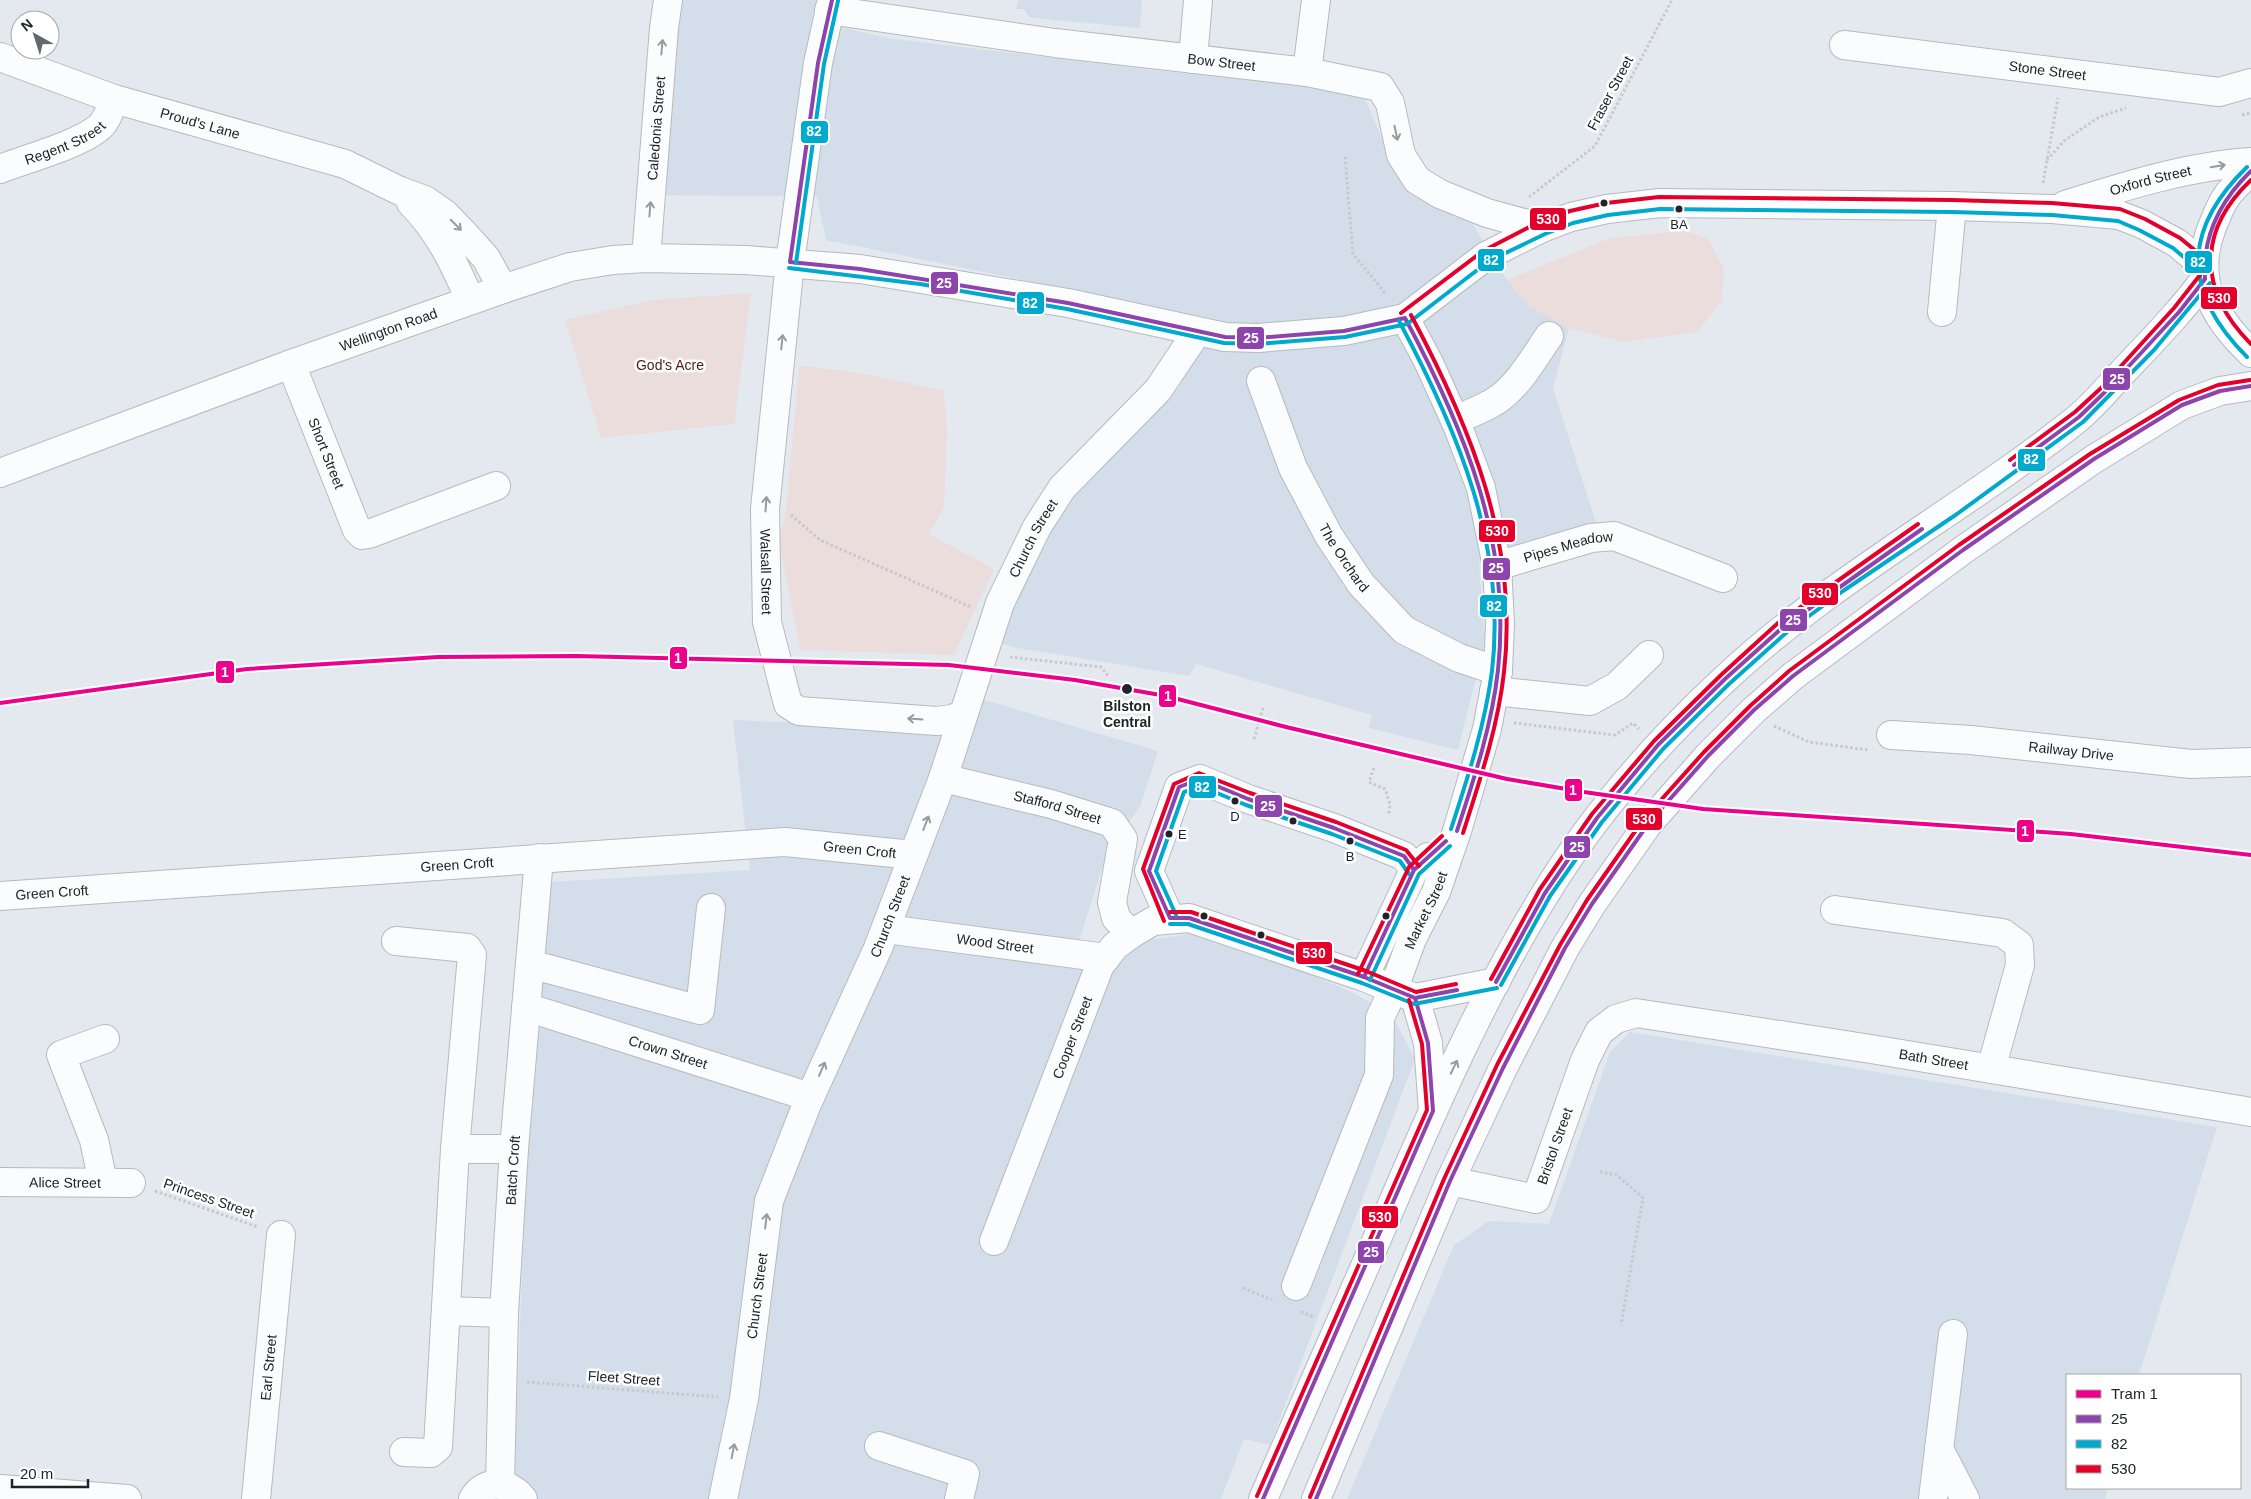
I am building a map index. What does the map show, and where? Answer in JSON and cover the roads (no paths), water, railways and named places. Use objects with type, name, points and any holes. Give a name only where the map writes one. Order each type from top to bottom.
[{"type":"main road","name":"Caledonia Street","points":[[646,258],[664,28],[668,0]]},
{"type":"main road","points":[[1193,59],[1198,0]]},
{"type":"main road","points":[[1307,72],[1316,0]]},
{"type":"main road","name":"Bow Street","points":[[830,5],[1055,43],[1307,72],[1380,87],[1390,103],[1401,155],[1417,180],[1440,194],[1503,217],[1542,228]]},
{"type":"main road","name":"Walsall Street","points":[[830,5],[818,63],[790,262],[766,500],[767,622],[788,704],[799,711],[952,720],[966,707]]},
{"type":"main road","name":"Stone Street","points":[[1844,44],[2219,92],[2251,83]]},
{"type":"main road","name":"Proud's Lane","points":[[0,57],[114,99],[345,164],[400,191],[425,200],[444,214],[486,258],[503,289]]},
{"type":"main road","name":"Regent Street","points":[[0,169],[79,139],[98,129],[107,118],[114,99]]},
{"type":"main road","name":"Oxford Street","points":[[2047,209],[2178,173],[2233,163],[2251,162]]},
{"type":"main road","points":[[2251,171],[2228,195],[2219,209],[2209,235],[2204,272],[2208,291],[2224,323],[2231,334],[2251,353]]},
{"type":"main road","name":"Proud's Lane","points":[[400,191],[434,228],[452,258],[470,300]]},
{"type":"main road","name":"Oxford Street","points":[[1405,318],[1486,256],[1542,228],[1571,217],[1607,209],[1660,203],[1952,206],[2047,209],[2120,215],[2142,224],[2177,243],[2204,272]]},
{"type":"main road","points":[[1942,312],[1952,206]]},
{"type":"main road","name":"Wellington Road","points":[[0,473],[291,364],[470,300],[570,267],[613,260],[646,258],[790,262],[860,269],[1068,303],[1225,337],[1258,338],[1344,331],[1405,318]]},
{"type":"main road","points":[[1263,1499],[1433,1110],[1496,982],[1545,893],[1597,818],[1653,750],[1725,679],[1782,628],[1838,586],[1953,508],[2080,417],[2179,312],[2204,272]]},
{"type":"main road","name":"Market Street","points":[[1296,1286],[1379,1075],[1380,1018],[1404,993],[1412,939],[1436,892],[1457,831],[1487,729],[1496,681],[1500,624],[1497,566],[1481,488],[1455,420],[1428,361],[1405,318]]},
{"type":"main road","name":"Church Street","points":[[723,1499],[744,1399],[769,1201],[810,1097],[886,929],[943,778],[994,617],[1016,567],[1037,527],[1062,488],[1158,390],[1197,332]]},
{"type":"main road","points":[[1455,420],[1489,405],[1503,396],[1521,376],[1549,336]]},
{"type":"main road","name":"Short Street","points":[[291,364],[357,530],[362,535],[496,486]]},
{"type":"main road","name":"The Orchard","points":[[1261,381],[1293,468],[1329,536],[1361,584],[1404,630],[1460,658],[1496,681],[1590,701],[1617,686],[1649,655]]},
{"type":"main road","points":[[1316,1499],[1450,1181],[1507,1060],[1565,948],[1592,904],[1648,824],[1708,756],[1754,710],[1794,676],[1963,550],[2094,459],[2182,405],[2220,390],[2251,386]]},
{"type":"main road","name":"Pipes Meadow","points":[[1497,566],[1592,538],[1614,536],[1723,578]]},
{"type":"main road","name":"Railway Drive","points":[[1891,735],[1971,740],[2191,764],[2251,762]]},
{"type":"main road","name":"Stafford Street","points":[[943,778],[1051,804],[1112,823],[1123,839],[1112,902],[1116,918],[1131,934]]},
{"type":"main road","points":[[1170,918],[1150,871],[1179,787],[1200,779],[1248,799],[1324,825],[1404,856],[1414,870]]},
{"type":"main road","points":[[1364,977],[1414,870],[1457,831]]},
{"type":"main road","name":"Green Croft","points":[[0,896],[784,842],[913,856]]},
{"type":"main road","name":"Batch Croft","points":[[500,1484],[504,1313],[514,1149],[539,858]]},
{"type":"main road","points":[[530,964],[700,1010],[711,908]]},
{"type":"main road","points":[[1835,910],[2003,933],[2019,944],[2020,965],[1991,1068]]},
{"type":"main road","points":[[1131,934],[1153,921],[1170,918],[1189,918],[1364,977],[1404,993],[1496,982]]},
{"type":"main road","name":"Wood Street","points":[[886,929],[1106,958]]},
{"type":"main road","name":"Cooper Street","points":[[994,1241],[1100,965],[1115,946],[1131,934]]},
{"type":"main road","points":[[396,941],[468,948],[472,955],[455,1149],[438,1446],[431,1453],[404,1452]]},
{"type":"main road","points":[[1404,993],[1428,1043],[1433,1110]]},
{"type":"main road","name":"Crown Street","points":[[526,1007],[810,1097]]},
{"type":"main road","name":"Bath Street","points":[[1616,1019],[1636,1013],[1991,1068],[2251,1112]]},
{"type":"main road","name":"Bristol Street","points":[[1450,1181],[1536,1199],[1585,1060],[1599,1032],[1616,1019]]},
{"type":"main road","points":[[103,1182],[94,1140],[61,1055],[104,1039]]},
{"type":"main road","points":[[455,1149],[514,1149]]},
{"type":"main road","name":"Alice Street","points":[[0,1182],[131,1183]]},
{"type":"main road","name":"Earl Street","points":[[256,1499],[281,1235]]},
{"type":"main road","points":[[446,1311],[504,1313]]},
{"type":"main road","points":[[1933,1499],[1953,1334]]},
{"type":"main road","points":[[879,1446],[965,1474],[958,1499]]},
{"type":"main road","points":[[1939,1449],[1965,1499]]},
{"type":"main road","points":[[473,1499],[482,1489],[500,1484],[510,1486],[524,1499]]},
{"type":"main road","points":[[0,1489],[126,1499]]},
{"type":"tram line","name":"1","points":[[0,703],[247,669],[438,657],[576,656],[949,665],[1075,680],[1166,696],[1286,727],[1507,779],[1584,792],[1703,809],[2071,834],[2251,855]]},
{"type":"place","name":"BA","points":[[1679,209]]},
{"type":"place","name":"Bilston Central","points":[[1127,689]]},
{"type":"place","name":"D","points":[[1235,801]]},
{"type":"place","name":"E","points":[[1169,834]]},
{"type":"place","name":"B","points":[[1350,841]]},
{"type":"park label","name":"God's Acre","points":[[670,365]]}]
